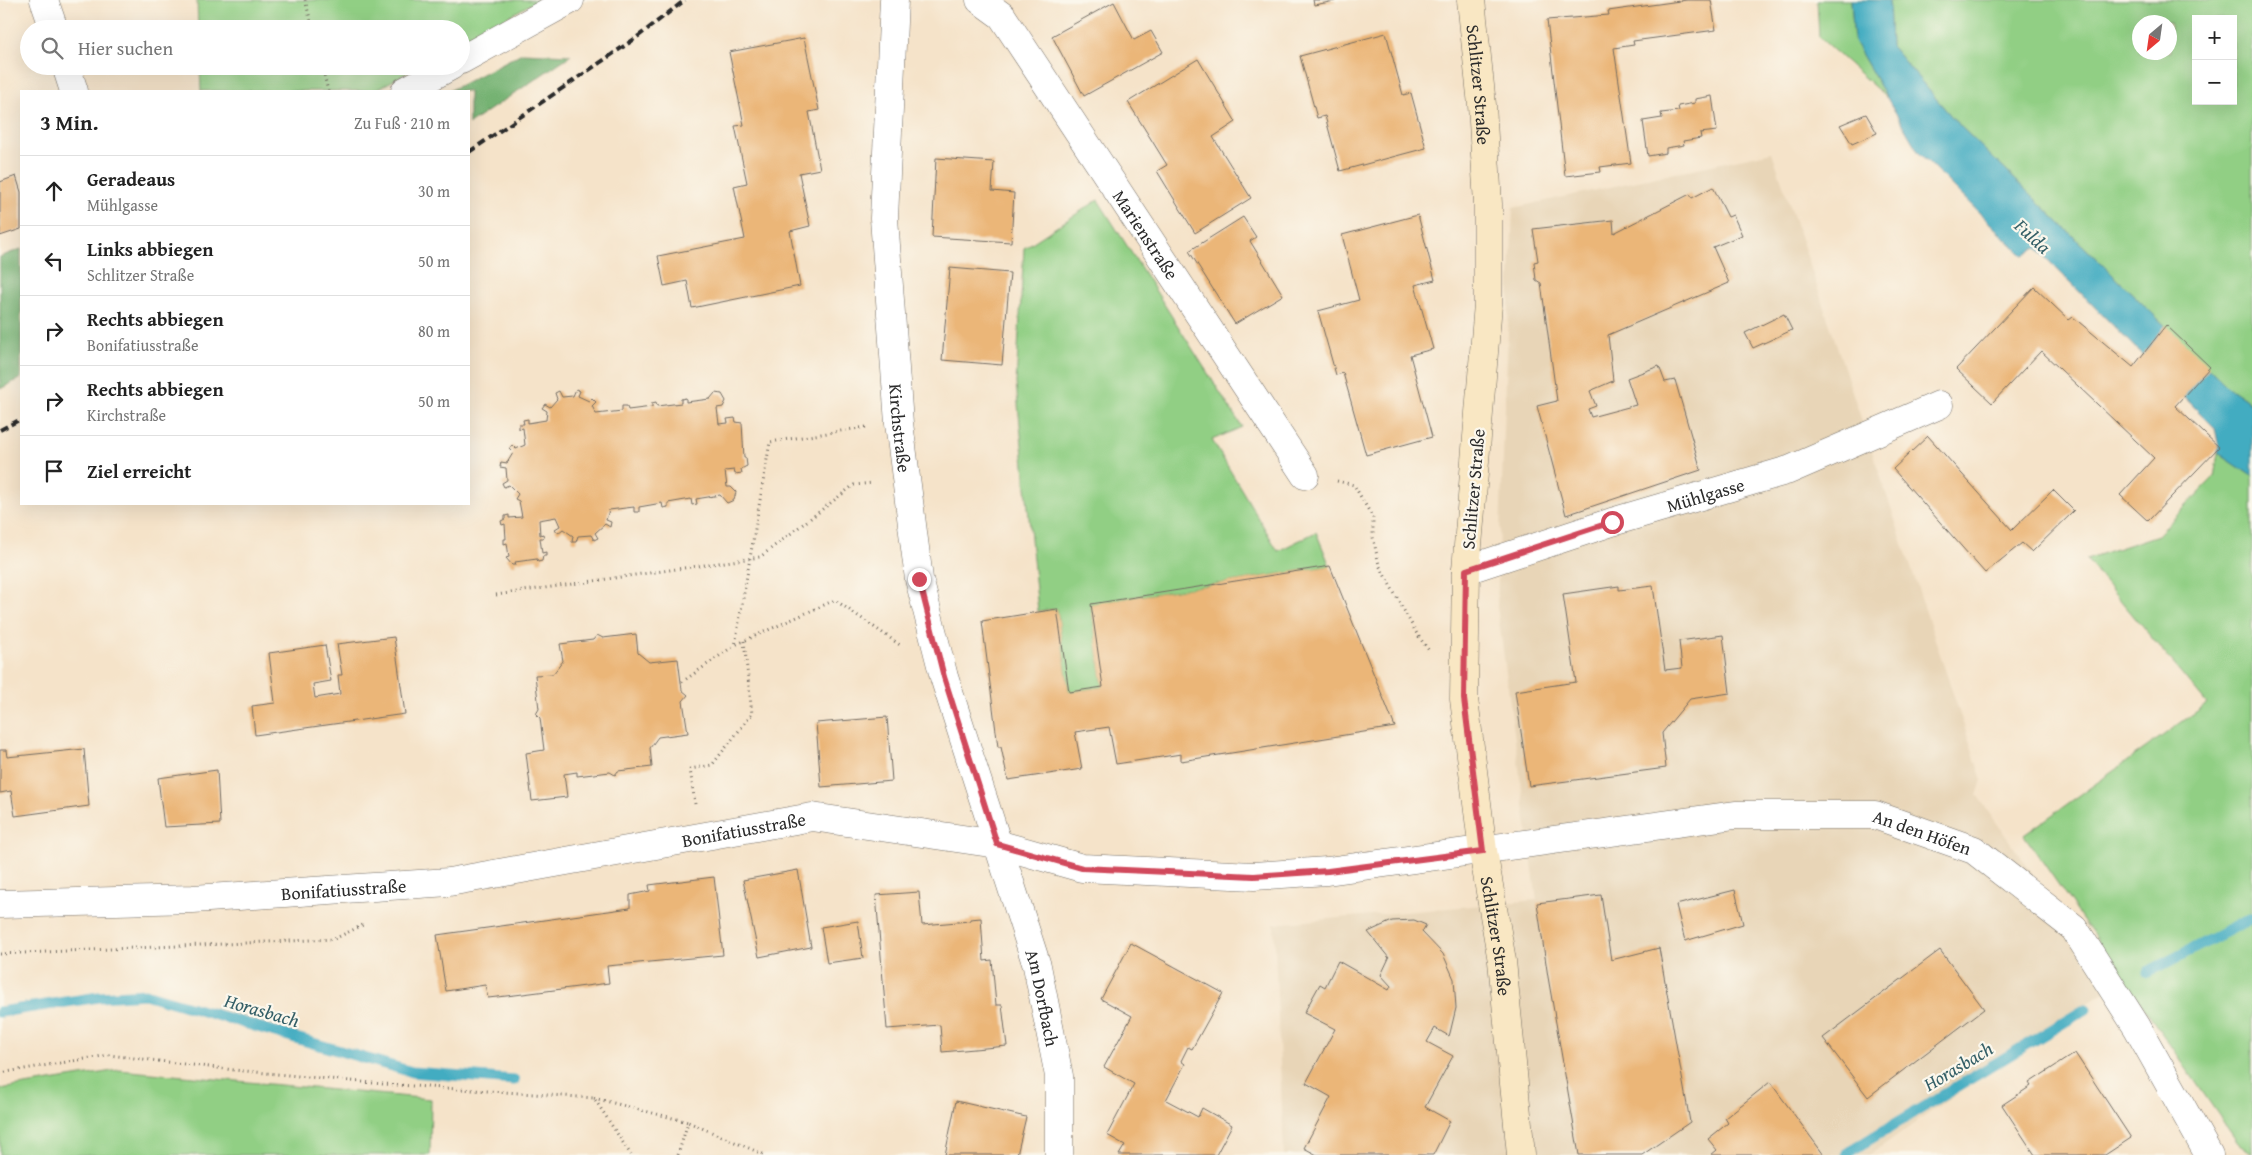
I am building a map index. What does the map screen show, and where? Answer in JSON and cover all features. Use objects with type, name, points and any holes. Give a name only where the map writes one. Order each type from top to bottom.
[{"type":"main road","name":"Schlitzer Straße","points":[[1471,0],[1486,164],[1488,304],[1466,570],[1464,699],[1483,851],[1502,961],[1521,1155]]},
{"type":"street","points":[[44,0],[51,20]]},
{"type":"street","points":[[470,55],[570,0]]},
{"type":"street","name":"Kirchstraße","points":[[894,0],[884,218],[899,423],[919,579],[944,677],[997,844]]},
{"type":"street","name":"Marienstraße","points":[[980,0],[1002,16],[1305,475]]},
{"type":"street","points":[[69,75],[74,90]]},
{"type":"street","points":[[408,90],[435,75]]},
{"type":"street","name":"Mühlgasse","points":[[1466,570],[1612,522],[1789,470],[1939,405]]},
{"type":"street","name":"An den Höfen","points":[[1483,851],[1735,815],[1876,815],[1974,850],[2074,928],[2137,1027],[2209,1155]]},
{"type":"street","name":"Bonifatiusstraße","points":[[0,904],[193,899],[449,882],[812,817],[997,844],[1082,868],[1254,876],[1328,871],[1483,851]]},
{"type":"street","name":"Am Dorfbach","points":[[997,844],[1037,966],[1057,1067],[1059,1155]]},
{"type":"path","points":[[306,0],[311,20]]},
{"type":"path","points":[[324,75],[328,90]]},
{"type":"path","points":[[735,645],[770,442],[858,428]]},
{"type":"path","points":[[1305,475],[1354,485],[1373,518],[1373,537],[1379,565],[1417,634],[1432,656]]},
{"type":"path","points":[[496,595],[760,557],[854,485],[906,480]]},
{"type":"path","points":[[682,682],[735,645],[835,600],[944,677]]},
{"type":"path","points":[[700,837],[690,769],[712,765],[752,714],[744,641]]},
{"type":"path","points":[[0,954],[334,939],[370,922]]},
{"type":"path","points":[[0,1073],[109,1055],[234,1070],[373,1083],[594,1098],[688,1122],[765,1155]]},
{"type":"path","points":[[594,1098],[631,1155]]},
{"type":"path","points":[[678,1155],[688,1122]]},
{"type":"shaded area","points":[[1772,152],[1982,780],[1977,795],[2112,986],[1869,1155],[1284,1155],[1274,924],[1537,900],[1497,606],[1513,208]]},
{"type":"green space","points":[[197,0],[538,0],[470,38],[470,20],[198,20]]},
{"type":"green space","points":[[1817,0],[1851,0],[1854,41],[1887,98],[1819,37]]},
{"type":"green space","points":[[1889,0],[2252,0],[2252,404],[2229,388],[1957,123],[1891,46]]},
{"type":"green space","points":[[522,53],[571,55],[470,123],[470,90],[451,90]]},
{"type":"green space","points":[[200,75],[403,75],[376,90],[201,90]]},
{"type":"green space","points":[[1098,200],[1242,427],[1212,440],[1278,551],[1316,532],[1330,566],[1091,604],[1103,687],[1069,692],[1057,609],[1038,611],[1016,383],[1024,248]]},
{"type":"green space","points":[[20,249],[20,379],[0,389],[0,257]]},
{"type":"green space","points":[[2218,453],[2252,476],[2252,1153],[2238,1143],[2024,835],[2207,704],[2086,559],[2158,535],[2214,477]]},
{"type":"green space","points":[[119,1070],[431,1099],[430,1155],[0,1155],[0,1089]]},
{"type":"water","name":"Fulda","points":[[1851,0],[1889,0],[1891,46],[1957,123],[2229,388],[2252,404],[2252,476],[2218,453],[2219,447],[2215,428],[2036,248],[2023,256],[1919,153],[1854,41]]},
{"type":"building","points":[[1313,0],[1335,0],[1335,1],[1314,5]]},
{"type":"building","points":[[1687,0],[1711,0],[1716,30],[1633,41],[1634,45],[1614,48],[1631,163],[1600,167],[1601,172],[1565,176],[1547,20],[1609,15],[1608,11]]},
{"type":"building","points":[[1114,2],[1134,40],[1151,31],[1163,52],[1084,96],[1052,36]]},
{"type":"building","points":[[1386,33],[1403,95],[1411,93],[1426,148],[1340,171],[1325,116],[1317,118],[1300,56]]},
{"type":"building","points":[[804,38],[819,110],[809,112],[820,169],[799,173],[810,226],[790,231],[800,286],[692,308],[687,281],[664,286],[658,256],[745,239],[734,186],[747,183],[735,126],[744,125],[729,52]]},
{"type":"building","points":[[1198,59],[1236,122],[1213,137],[1251,198],[1195,233],[1157,171],[1167,165],[1128,102]]},
{"type":"building","points":[[1712,96],[1717,131],[1700,133],[1701,138],[1683,141],[1684,145],[1666,148],[1666,153],[1648,156],[1643,121],[1662,118],[1661,113],[1679,111],[1678,106],[1695,103],[1695,99]]},
{"type":"building","points":[[1866,114],[1877,133],[1852,144],[1840,125]]},
{"type":"building","points":[[936,158],[994,162],[992,191],[1014,193],[1011,242],[932,237]]},
{"type":"building","points":[[16,176],[20,189],[20,229],[0,236],[0,182]]},
{"type":"building","points":[[1713,187],[1728,217],[1733,215],[1742,235],[1713,247],[1729,283],[1608,335],[1613,381],[1590,391],[1596,406],[1588,409],[1591,417],[1636,405],[1627,378],[1659,366],[1665,382],[1675,380],[1701,470],[1566,515],[1537,406],[1557,401],[1541,283],[1536,280],[1534,262],[1538,261],[1533,229],[1613,220],[1614,233],[1690,194],[1692,198]]},
{"type":"building","points":[[1418,215],[1435,280],[1415,285],[1433,349],[1410,355],[1432,437],[1366,455],[1343,373],[1336,375],[1318,311],[1359,300],[1342,235]]},
{"type":"building","points":[[1243,217],[1256,237],[1250,241],[1283,295],[1235,324],[1189,251]]},
{"type":"building","points":[[950,268],[1010,273],[1002,365],[942,360]]},
{"type":"building","points":[[2034,287],[2069,320],[2073,317],[2133,367],[2166,325],[2210,367],[2175,406],[2219,447],[2148,521],[2120,495],[2154,458],[2041,351],[1992,403],[1956,369]]},
{"type":"building","points":[[1784,314],[1792,330],[1753,348],[1745,333]]},
{"type":"building","points":[[576,389],[580,391],[578,396],[589,401],[592,398],[596,402],[592,406],[596,414],[622,411],[622,406],[627,406],[628,410],[652,407],[652,403],[656,402],[657,406],[681,403],[681,399],[686,398],[686,402],[710,399],[715,393],[722,394],[726,401],[723,407],[717,408],[719,424],[728,423],[727,419],[735,418],[736,422],[742,423],[744,458],[746,458],[747,466],[741,469],[742,473],[735,474],[734,470],[725,471],[727,487],[731,487],[736,492],[734,500],[727,503],[720,495],[696,499],[697,504],[692,505],[691,499],[668,503],[668,507],[663,508],[662,503],[639,507],[639,512],[634,512],[634,507],[609,510],[606,520],[611,522],[610,527],[605,524],[595,533],[598,538],[594,540],[591,535],[578,536],[576,542],[572,542],[573,536],[563,529],[558,533],[555,529],[560,526],[556,517],[539,520],[540,535],[543,534],[544,538],[540,538],[542,553],[546,552],[546,556],[543,556],[542,561],[538,562],[537,559],[515,562],[516,565],[512,565],[506,558],[509,557],[507,543],[504,544],[504,539],[506,539],[505,524],[502,525],[501,521],[505,519],[505,516],[509,515],[509,518],[522,517],[519,501],[515,499],[518,494],[509,485],[504,487],[502,483],[507,480],[506,468],[500,467],[501,462],[507,463],[513,453],[509,449],[512,445],[516,449],[525,445],[523,428],[519,429],[519,424],[524,424],[523,420],[528,419],[528,423],[546,420],[547,411],[542,408],[545,404],[550,407],[557,399],[555,393],[559,391],[562,397],[573,396]]},
{"type":"building","points":[[1928,436],[2012,530],[2053,490],[2074,511],[2032,552],[2022,543],[1985,573],[1893,469]]},
{"type":"building","points":[[1330,566],[1395,727],[1181,761],[1181,754],[1116,764],[1109,727],[1075,732],[1082,769],[1008,780],[1001,747],[998,747],[982,621],[1057,609],[1069,692],[1103,687],[1091,604]]},
{"type":"building","points":[[1619,586],[1619,590],[1653,586],[1665,670],[1682,668],[1679,641],[1723,635],[1730,693],[1690,699],[1662,733],[1666,768],[1529,786],[1515,691],[1576,682],[1563,594]]},
{"type":"building","points":[[636,634],[638,653],[649,662],[678,659],[682,690],[688,695],[683,701],[688,733],[658,737],[650,748],[652,767],[618,771],[615,775],[610,772],[577,776],[577,772],[564,774],[567,797],[532,801],[526,753],[544,750],[540,718],[536,714],[539,709],[535,675],[553,674],[563,661],[560,644],[593,640],[597,635],[603,638]]},
{"type":"building","points":[[394,637],[405,714],[255,735],[252,706],[275,703],[269,653],[325,645],[331,681],[313,684],[315,698],[340,694],[338,675],[342,675],[337,644]]},
{"type":"building","points":[[887,717],[892,781],[821,787],[816,723]]},
{"type":"building","points":[[84,749],[89,806],[15,816],[11,791],[0,793],[0,750],[6,750],[7,757]]},
{"type":"building","points":[[217,770],[220,824],[164,827],[158,778]]},
{"type":"building","points":[[798,870],[811,947],[759,957],[743,880]]},
{"type":"building","points":[[714,877],[723,955],[607,966],[609,983],[488,998],[485,985],[446,991],[437,935],[630,908],[630,895],[650,891],[649,885]]},
{"type":"building","points":[[1735,890],[1743,924],[1685,941],[1676,905]]},
{"type":"building","points":[[919,892],[922,925],[970,921],[970,919],[981,918],[984,961],[992,960],[996,1005],[1002,1005],[1007,1046],[942,1052],[940,1025],[887,1029],[876,895]]},
{"type":"building","points":[[1601,895],[1611,960],[1659,948],[1690,1122],[1642,1155],[1579,1155],[1548,977],[1537,903]]},
{"type":"building","points":[[1414,920],[1426,925],[1422,932],[1443,954],[1454,979],[1456,1008],[1449,1036],[1435,1028],[1427,1042],[1453,1056],[1425,1107],[1450,1121],[1433,1155],[1317,1155],[1304,1148],[1331,1097],[1306,1083],[1335,1029],[1304,1013],[1320,984],[1325,987],[1338,961],[1389,990],[1391,986],[1381,975],[1389,958],[1368,932],[1392,921]]},
{"type":"building","points":[[858,921],[863,958],[827,963],[821,927]]},
{"type":"building","points":[[1131,943],[1223,993],[1192,1049],[1188,1047],[1181,1061],[1185,1064],[1166,1100],[1198,1117],[1202,1108],[1232,1125],[1216,1155],[1119,1155],[1125,1145],[1107,1135],[1134,1084],[1104,1067],[1132,1016],[1101,999]]},
{"type":"building","points":[[1940,950],[1984,1009],[1868,1097],[1823,1038]]},
{"type":"building","points":[[2075,1053],[2131,1138],[2105,1155],[2035,1155],[2002,1105],[2031,1086],[2029,1083]]},
{"type":"building","points":[[1770,1082],[1824,1155],[1711,1155],[1717,1150],[1708,1139],[1728,1123],[1725,1118]]},
{"type":"building","points":[[956,1101],[1026,1117],[1017,1155],[945,1155]]},
{"type":"waterway","name":"Horasbach","points":[[2148,972],[2252,918]]},
{"type":"waterway","name":"Horasbach","points":[[0,1012],[99,997],[145,994],[412,1072],[514,1080]]},
{"type":"waterway","name":"Horasbach","points":[[1847,1153],[2086,1009]]},
{"type":"railway","points":[[470,151],[636,38],[685,0]]},
{"type":"railway","points":[[0,430],[20,420]]},
{"type":"route","points":[[919,579],[944,677],[997,844],[1082,868],[1254,876],[1328,871],[1483,851],[1464,699],[1466,570],[1612,522]]}]
